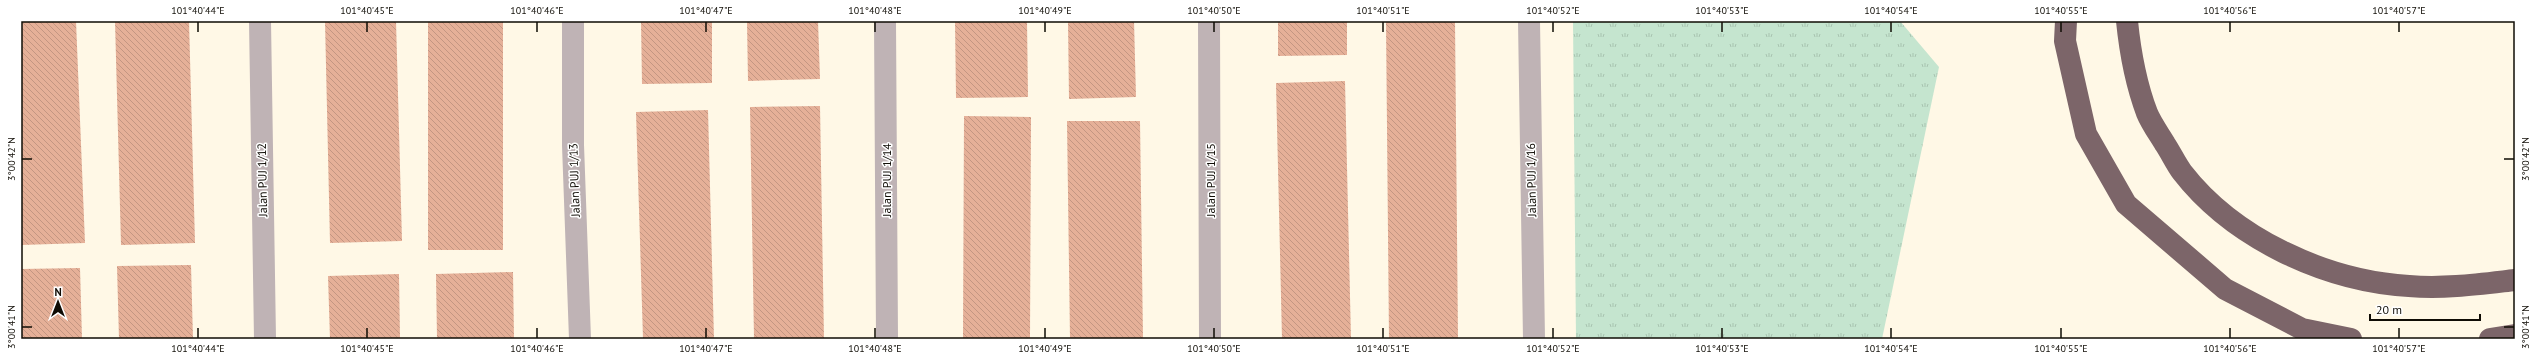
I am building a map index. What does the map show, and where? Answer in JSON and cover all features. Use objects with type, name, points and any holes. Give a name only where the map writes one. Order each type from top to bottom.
[{"type":"highway","points":[[2066,21],[2065,41],[2086,134],[2126,204],[2225,289],[2302,329],[2351,339]]},
{"type":"highway","points":[[2127,21],[2129,44],[2147,114],[2182,172],[2221,212],[2275,247],[2318,267],[2365,280],[2409,286],[2458,286],[2515,280]]},
{"type":"highway","points":[[2490,339],[2515,335]]},
{"type":"street","name":"Jalan PUJ 1/12","points":[[260,21],[265,339]]},
{"type":"street","name":"Jalan PUJ 1/13","points":[[574,21],[573,145],[580,339]]},
{"type":"street","name":"Jalan PUJ 1/14","points":[[885,21],[887,339]]},
{"type":"street","name":"Jalan PUJ 1/15","points":[[1209,21],[1210,339]]},
{"type":"street","name":"Jalan PUJ 1/16","points":[[1529,21],[1534,339]]},
{"type":"green space","points":[[1573,21],[1900,21],[1939,67],[1882,339],[1576,339]]},
{"type":"building","points":[[21,21],[76,21],[85,243],[21,245]]},
{"type":"building","points":[[115,21],[189,21],[195,243],[121,245]]},
{"type":"building","points":[[325,21],[396,21],[402,241],[330,243]]},
{"type":"building","points":[[428,21],[503,21],[503,250],[428,250]]},
{"type":"building","points":[[641,21],[712,21],[712,83],[642,84]]},
{"type":"building","points":[[747,21],[818,21],[820,79],[748,81]]},
{"type":"building","points":[[955,21],[1027,21],[1028,97],[956,98]]},
{"type":"building","points":[[1068,21],[1134,21],[1136,97],[1069,99]]},
{"type":"building","points":[[1278,21],[1347,21],[1347,55],[1278,56]]},
{"type":"building","points":[[1386,21],[1455,21],[1458,339],[1389,339]]},
{"type":"building","points":[[1345,81],[1351,339],[1282,339],[1276,83]]},
{"type":"building","points":[[820,106],[824,339],[754,339],[750,107]]},
{"type":"building","points":[[708,110],[714,339],[643,339],[636,112]]},
{"type":"building","points":[[964,116],[1031,117],[1030,339],[963,339]]},
{"type":"building","points":[[1067,121],[1140,121],[1143,339],[1070,339]]},
{"type":"building","points":[[191,265],[193,339],[119,339],[117,266]]},
{"type":"building","points":[[80,268],[82,339],[21,339],[21,269]]},
{"type":"building","points":[[513,272],[514,339],[437,339],[436,274]]},
{"type":"building","points":[[399,274],[400,339],[330,339],[328,276]]}]
